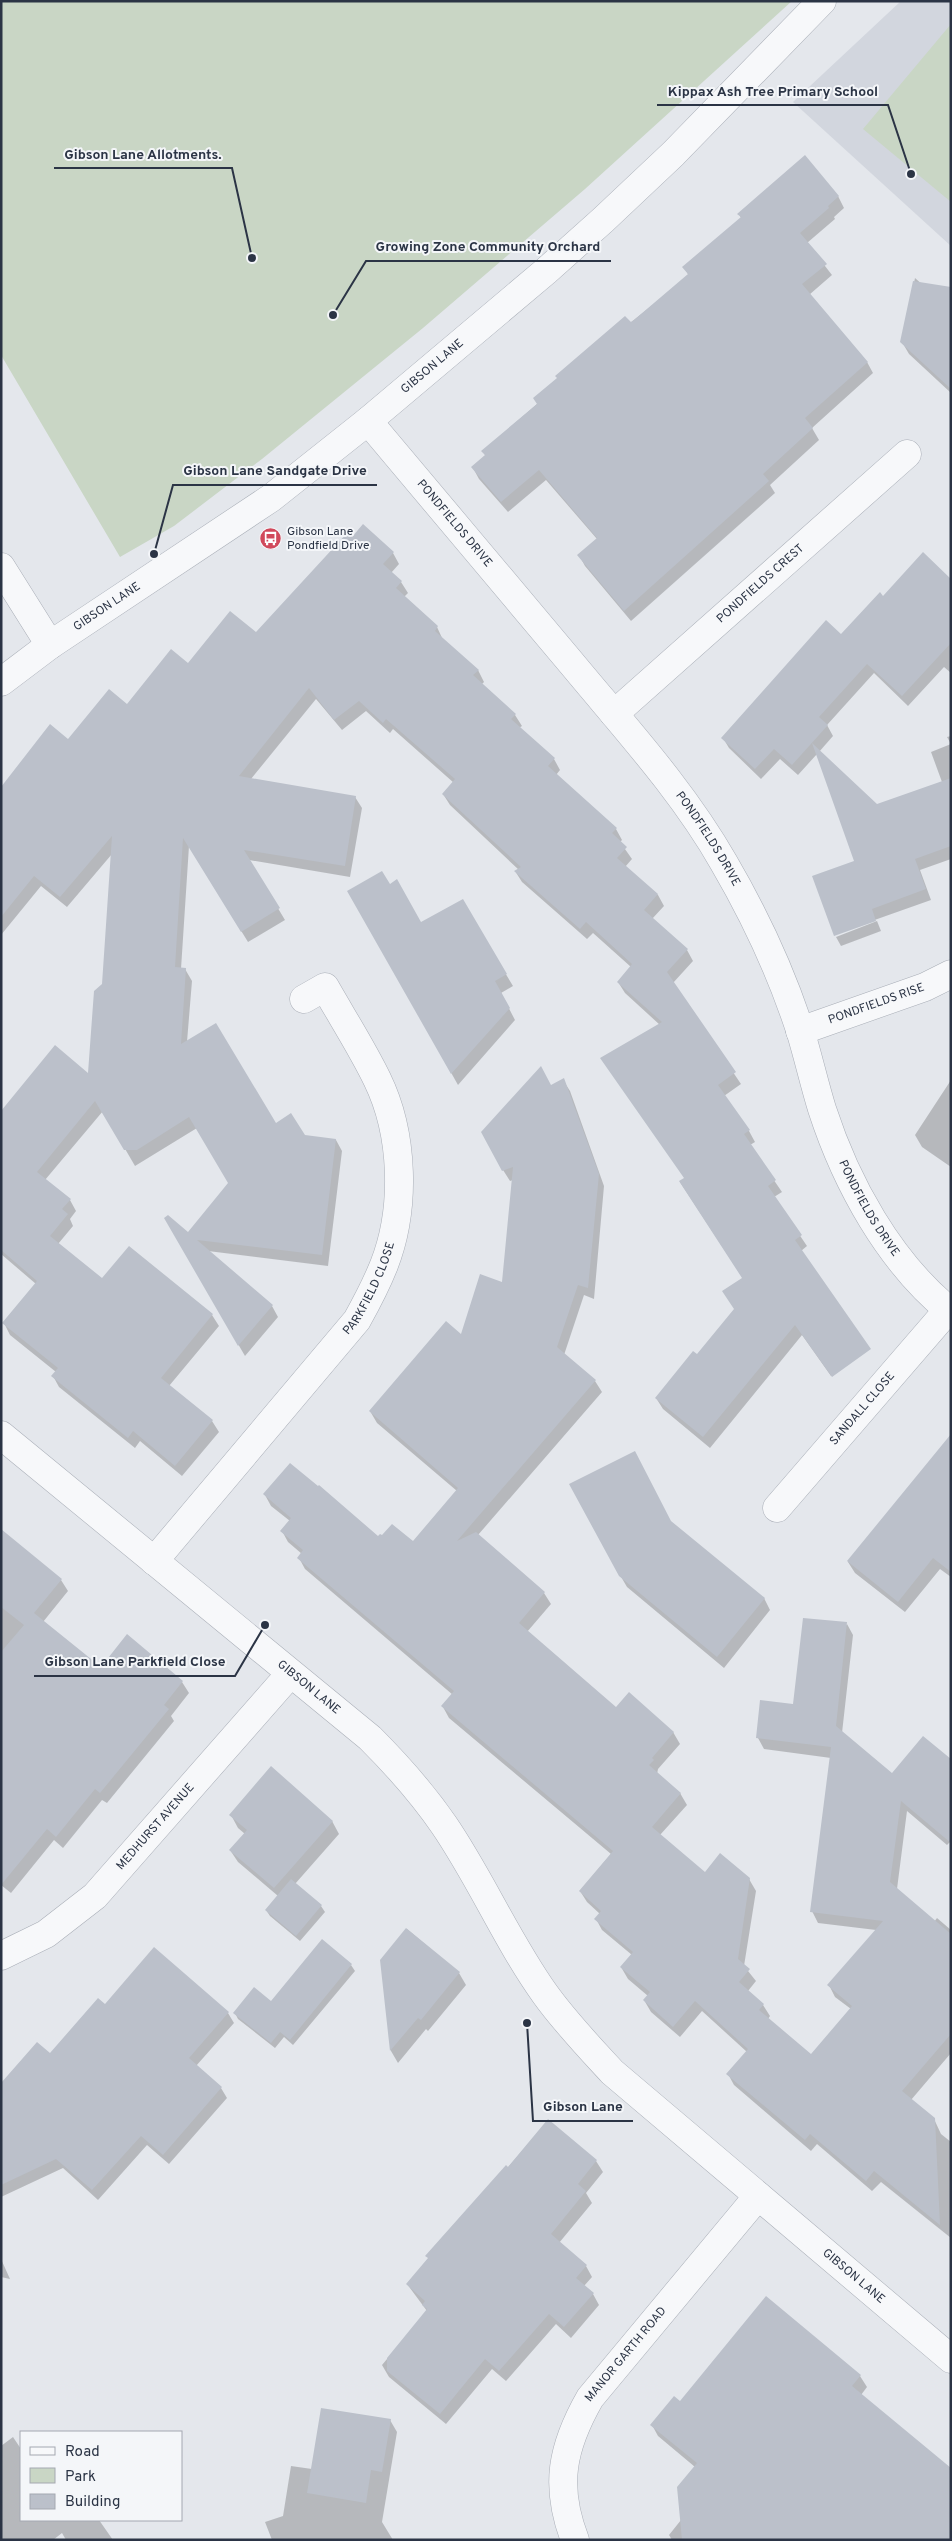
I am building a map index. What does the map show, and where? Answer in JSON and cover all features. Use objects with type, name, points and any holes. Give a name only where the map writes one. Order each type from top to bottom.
[{"type":"street","name":"GIBSON LANE","points":[[1,682],[50,646],[271,498],[368,421],[546,271],[674,154],[822,1]]},
{"type":"street","name":"PONDFIELDS DRIVE","points":[[368,421],[614,714],[690,809],[723,861],[753,916],[779,972],[800,1031],[822,1109],[847,1173],[881,1232],[924,1286],[949,1311]]},
{"type":"street","name":"PONDFIELDS CREST","points":[[614,714],[907,454]]},
{"type":"street","points":[[1,567],[50,646]]},
{"type":"street","name":"PONDFIELDS RISE","points":[[800,1031],[925,987],[951,974]]},
{"type":"street","name":"PARKFIELD CLOSE","points":[[154,1561],[357,1320],[372,1293],[391,1241],[398,1203],[398,1172],[395,1141],[388,1110],[378,1080],[325,986],[304,1000]]},
{"type":"street","name":"SANDALL CLOSE","points":[[777,1508],[949,1311]]},
{"type":"street","name":"GIBSON LANE","points":[[1,1434],[370,1738],[422,1794],[465,1858],[518,1952],[546,1995],[578,2035],[612,2072],[951,2359]]},
{"type":"street","name":"MEDHURST AVENUE","points":[[1,1956],[46,1934],[95,1896],[290,1674]]},
{"type":"street","name":"MANOR GARTH ROAD","points":[[575,2540],[567,2519],[562,2487],[564,2456],[574,2425],[590,2398],[758,2196]]},
{"type":"shaded area","points":[[901,1],[951,1],[951,246],[793,102]]},
{"type":"green space","points":[[1,1],[792,1],[585,189],[423,328],[262,459],[174,526],[120,557],[1,355]]},
{"type":"green space","points":[[951,24],[951,202],[863,129]]},
{"type":"building","points":[[805,155],[839,196],[828,206],[829,208],[800,233],[827,264],[802,284],[868,362],[805,418],[813,428],[763,474],[769,481],[624,611],[577,555],[597,538],[539,470],[501,502],[471,467],[485,455],[481,451],[537,404],[533,398],[557,378],[555,376],[625,316],[631,322],[634,320],[688,274],[682,267],[741,217],[737,214]]},
{"type":"building","points":[[913,281],[951,287],[951,389],[900,342]]},
{"type":"building","points":[[363,524],[394,552],[383,564],[402,581],[396,588],[438,626],[435,631],[479,670],[473,675],[516,714],[511,719],[555,758],[548,766],[617,828],[612,833],[627,847],[617,858],[658,894],[644,910],[688,949],[667,972],[736,1072],[718,1085],[750,1130],[744,1134],[776,1180],[768,1186],[802,1235],[795,1240],[871,1349],[832,1377],[795,1325],[703,1437],[655,1398],[693,1351],[697,1354],[734,1309],[722,1291],[742,1278],[679,1181],[684,1178],[600,1058],[662,1022],[617,982],[632,964],[586,922],[580,929],[514,871],[521,867],[442,794],[455,779],[386,719],[383,723],[359,701],[334,720],[309,688],[239,776],[356,796],[345,866],[244,850],[280,908],[241,932],[183,838],[175,967],[186,968],[181,1044],[216,1023],[276,1123],[291,1113],[305,1135],[336,1139],[322,1255],[197,1240],[273,1305],[238,1346],[164,1218],[168,1215],[188,1232],[228,1183],[189,1117],[137,1150],[124,1150],[95,1101],[37,1172],[71,1199],[62,1209],[68,1214],[50,1236],[102,1278],[129,1246],[213,1314],[161,1378],[213,1420],[175,1466],[133,1431],[128,1438],[51,1376],[58,1368],[2,1323],[37,1281],[1,1250],[1,1111],[55,1045],[88,1073],[94,991],[102,984],[112,836],[60,897],[34,876],[1,917],[1,787],[50,724],[68,739],[109,689],[127,704],[171,649],[188,663],[230,611],[256,632],[348,532],[352,537]]},
{"type":"building","points":[[923,552],[951,579],[951,643],[902,696],[867,664],[819,717],[828,725],[792,765],[774,749],[755,769],[721,738],[826,620],[841,634],[880,592],[883,596]]},
{"type":"building","points":[[812,743],[877,804],[951,778],[951,846],[915,859],[926,889],[872,909],[876,921],[834,936],[812,876],[854,861]]},
{"type":"building","points":[[382,871],[390,884],[397,879],[421,922],[463,899],[507,974],[495,981],[510,1008],[451,1074],[347,891]]},
{"type":"building","points":[[541,1066],[551,1085],[564,1078],[599,1174],[588,1288],[578,1285],[557,1347],[596,1380],[457,1541],[476,1532],[545,1592],[519,1623],[616,1707],[629,1692],[674,1732],[652,1758],[654,1760],[649,1765],[681,1793],[652,1827],[705,1872],[720,1853],[750,1878],[738,1959],[750,1969],[739,1982],[764,2004],[759,2010],[811,2054],[852,2006],[827,1985],[883,1921],[810,1912],[831,1747],[756,1738],[760,1700],[793,1704],[803,1618],[847,1622],[836,1726],[892,1773],[923,1736],[951,1759],[951,1843],[901,1801],[890,1882],[951,1934],[951,2034],[902,2091],[935,2118],[940,2225],[874,2171],[866,2181],[810,2134],[805,2140],[726,2074],[748,2049],[695,2001],[673,2027],[643,2000],[650,1992],[620,1967],[633,1952],[594,1919],[601,1911],[579,1891],[613,1851],[441,1706],[454,1691],[297,1558],[303,1550],[280,1531],[291,1518],[263,1494],[290,1463],[319,1485],[378,1536],[382,1535],[392,1524],[413,1541],[458,1488],[369,1411],[446,1321],[461,1334],[480,1274],[502,1282],[513,1167],[502,1171],[481,1132]]},
{"type":"building","points":[[951,1434],[951,1572],[933,1558],[898,1602],[847,1561]]},
{"type":"building","points":[[635,1451],[671,1521],[765,1598],[717,1657],[619,1576],[569,1484]]},
{"type":"building","points":[[1,1529],[62,1579],[34,1613],[101,1667],[127,1634],[183,1681],[164,1705],[169,1709],[100,1793],[95,1789],[56,1837],[47,1829],[1,1885],[1,1652],[24,1625],[1,1607]]},
{"type":"building","points":[[271,1766],[333,1821],[274,1888],[229,1850],[247,1830],[229,1815]]},
{"type":"building","points":[[291,1879],[322,1905],[296,1936],[265,1910]]},
{"type":"building","points":[[406,1928],[460,1972],[421,2020],[418,2018],[390,2051],[380,1960]]},
{"type":"building","points":[[322,1939],[352,1964],[290,2040],[280,2032],[271,2043],[233,2013],[254,1987],[271,2001]]},
{"type":"building","points":[[154,1947],[229,2012],[189,2058],[222,2087],[163,2155],[141,2136],[92,2190],[56,2159],[1,2185],[1,2083],[37,2042],[50,2053],[98,1998],[105,2004]]},
{"type":"building","points":[[548,2119],[597,2160],[578,2184],[586,2191],[551,2234],[587,2265],[576,2278],[594,2293],[564,2327],[549,2314],[499,2371],[485,2359],[440,2414],[387,2371],[387,2358],[427,2309],[422,2305],[425,2301],[406,2284],[428,2258],[425,2256],[506,2165],[508,2167]]},
{"type":"building","points":[[766,2296],[861,2375],[852,2386],[951,2468],[951,2540],[682,2540],[677,2487],[697,2463],[650,2425],[674,2396],[680,2401]]},
{"type":"building","points":[[321,2408],[391,2419],[382,2472],[371,2470],[366,2503],[307,2493]]},
{"type":"place","name":"Kippax Ash Tree Primary School","points":[[911,174]]},
{"type":"place","name":"Gibson Lane Allotments.","points":[[252,258]]},
{"type":"place","name":"Growing Zone Community Orchard","points":[[333,315]]},
{"type":"place","name":"Gibson Lane Pondfield Drive","points":[[271,539]]},
{"type":"place","name":"Gibson Lane Sandgate Drive","points":[[154,554]]},
{"type":"place","name":"Gibson Lane Parkfield Close","points":[[265,1625]]},
{"type":"place","name":"Gibson Lane","points":[[527,2023]]}]
